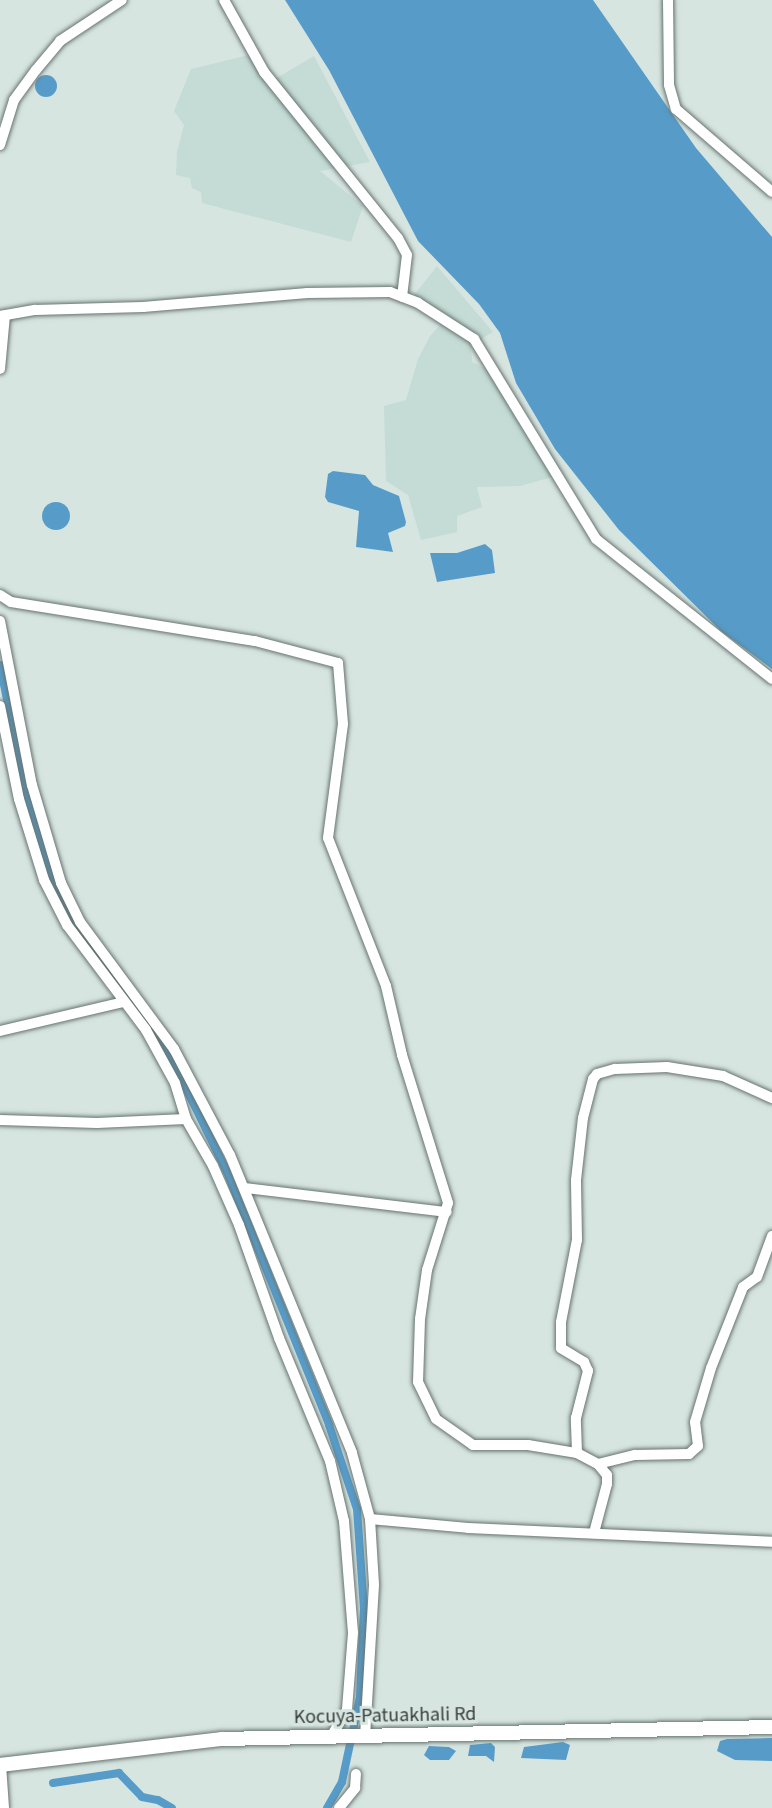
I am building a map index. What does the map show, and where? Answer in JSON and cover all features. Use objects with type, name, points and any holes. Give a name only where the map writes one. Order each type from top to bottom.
[{"type":"main road","name":"Kocuya-Patuakhali Rd","points":[[0,1765],[222,1738],[772,1727]]},
{"type":"street","points":[[0,146],[14,100],[60,41],[122,0]]},
{"type":"street","points":[[224,0],[264,72],[398,238],[407,255],[402,297]]},
{"type":"street","points":[[668,0],[669,85],[676,109],[771,188]]},
{"type":"street","points":[[0,369],[2,316],[307,293],[369,291],[402,297],[458,325],[474,339],[596,539],[734,652],[772,679]]},
{"type":"street","points":[[0,595],[11,602],[255,641],[338,663],[343,724],[328,838],[386,986],[402,1055],[448,1203],[427,1270],[418,1353],[418,1382],[436,1419],[473,1445],[528,1445],[577,1453],[598,1464],[607,1475],[607,1484],[594,1533]]},
{"type":"street","points":[[0,621],[32,785],[61,883],[80,922],[178,1057],[245,1188],[344,1429],[370,1519],[375,1607],[362,1736]]},
{"type":"street","points":[[0,706],[20,799],[44,880],[67,925],[158,1049],[178,1089],[186,1119],[213,1167],[239,1225],[338,1486],[349,1558],[352,1662],[347,1710],[334,1736]]},
{"type":"street","points":[[0,1031],[124,1002]]},
{"type":"street","points":[[577,1453],[576,1418],[588,1371],[584,1362],[561,1348],[561,1322],[577,1240],[576,1180],[583,1118],[593,1079],[597,1074],[615,1069],[667,1067],[723,1076],[772,1098]]},
{"type":"street","points":[[0,1120],[97,1123],[186,1119]]},
{"type":"street","points":[[245,1188],[447,1212]]},
{"type":"street","points":[[598,1464],[635,1455],[694,1452],[698,1446],[694,1422],[724,1331],[742,1287],[757,1276],[772,1236]]},
{"type":"street","points":[[370,1519],[468,1528],[772,1542]]},
{"type":"street","points":[[0,1765],[4,1808]]},
{"type":"street","points":[[339,1808],[355,1788],[356,1774]]},
{"type":"shaded area","points":[[249,55],[268,83],[314,56],[370,162],[320,171],[363,206],[351,242],[202,203],[201,192],[192,188],[190,178],[176,175],[177,152],[184,125],[174,111],[191,69]]},
{"type":"shaded area","points":[[437,266],[493,332],[471,345],[472,362],[488,370],[555,476],[520,486],[477,487],[482,507],[457,516],[457,532],[421,540],[408,495],[386,481],[384,406],[406,400],[418,359],[430,336],[447,318],[414,295]]},
{"type":"water","points":[[285,0],[593,0],[696,148],[772,237],[772,669],[721,631],[619,530],[555,449],[516,383],[500,333],[479,304],[418,241],[329,70]]},
{"type":"water","points":[[46,75],[54,78],[57,86],[54,94],[46,97],[38,94],[35,86],[38,78]]},
{"type":"water","points":[[333,471],[365,475],[373,485],[399,496],[406,522],[405,526],[388,533],[393,552],[356,547],[359,511],[328,502],[325,497],[328,474]]},
{"type":"water","points":[[56,502],[66,506],[70,516],[66,526],[56,530],[46,526],[42,516],[46,506]]},
{"type":"water","points":[[485,544],[492,550],[495,573],[437,582],[430,553],[457,553]]},
{"type":"water","points":[[772,1738],[772,1761],[735,1760],[717,1751],[720,1741],[727,1739]]},
{"type":"water","points":[[563,1742],[570,1745],[566,1760],[521,1758],[524,1747]]},
{"type":"water","points":[[491,1743],[495,1747],[494,1762],[486,1756],[468,1756],[470,1745]]},
{"type":"water","points":[[429,1746],[449,1747],[456,1751],[449,1760],[430,1760],[424,1755]]},
{"type":"waterway","points":[[0,665],[26,794],[47,866],[75,926],[118,982]]},
{"type":"waterway","points":[[129,996],[178,1072],[227,1172],[329,1425],[357,1509],[364,1608],[360,1697],[342,1782],[327,1808]]},
{"type":"waterway","points":[[53,1783],[119,1773],[142,1797],[158,1800],[172,1808]]}]
